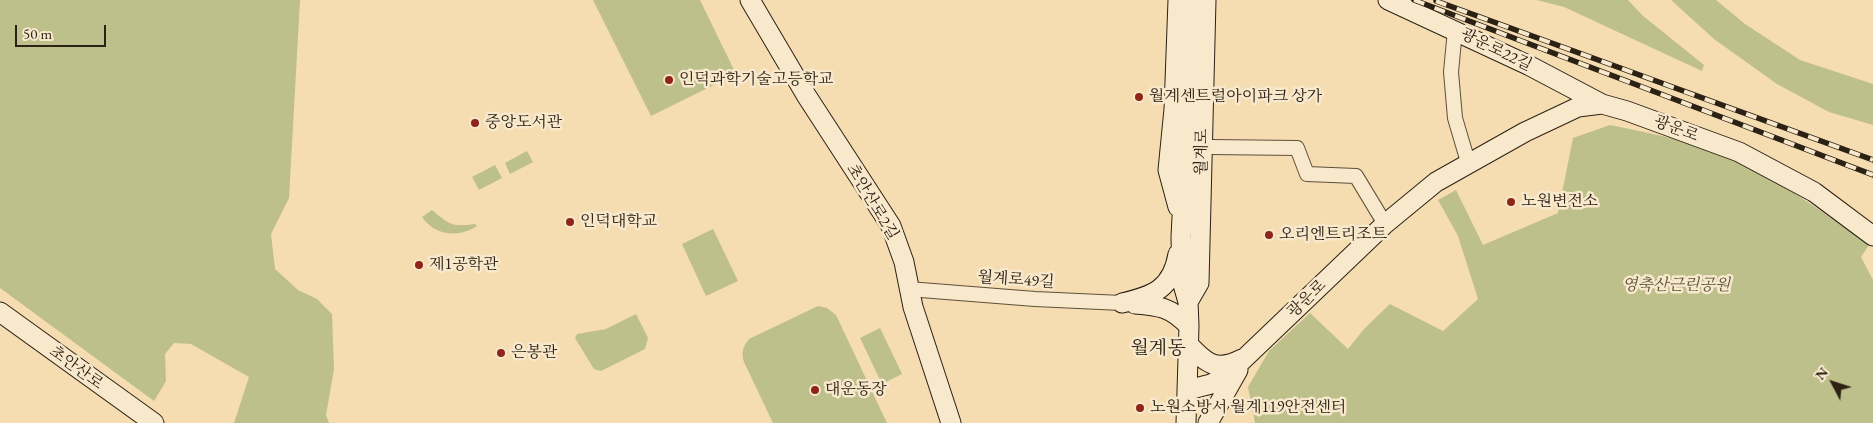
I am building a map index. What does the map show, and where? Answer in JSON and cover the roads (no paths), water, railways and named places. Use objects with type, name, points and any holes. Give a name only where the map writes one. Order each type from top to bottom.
[{"type":"street","name":"초안산로2길","points":[[750,0],[806,95],[890,226],[904,262],[908,289],[951,423]]},
{"type":"street","points":[[1178,0],[1174,109],[1168,170],[1188,227]]},
{"type":"street","name":"월계로","points":[[1186,423],[1189,345],[1188,302],[1199,283],[1188,227],[1193,0]]},
{"type":"street","name":"월계로","points":[[1188,227],[1206,0]]},
{"type":"street","points":[[1122,303],[1151,296],[1160,290],[1177,263],[1188,227],[1210,169],[1216,0]]},
{"type":"street","name":"광운로22길","points":[[1388,0],[1455,30],[1602,104]]},
{"type":"street","points":[[1455,30],[1451,72],[1455,118],[1468,162]]},
{"type":"street","name":"광운로","points":[[1188,390],[1211,384],[1227,375],[1385,224],[1436,182],[1468,162],[1578,107],[1602,104],[1687,131],[1739,152],[1814,192],[1873,236]]},
{"type":"street","name":"월계로","points":[[1211,147],[1297,148],[1307,174],[1356,176],[1385,224]]},
{"type":"street","name":"월계로49길","points":[[908,289],[1018,298],[1122,303]]},
{"type":"street","points":[[1122,303],[1165,307],[1176,312],[1189,326]]},
{"type":"street","name":"초안산로","points":[[0,312],[154,423]]},
{"type":"street","points":[[1189,345],[1211,364],[1225,366],[1245,358]]},
{"type":"street","points":[[1208,423],[1245,358]]},
{"type":"railway","points":[[1414,0],[1873,175]]},
{"type":"railway","points":[[1436,1],[1873,160]]},
{"type":"place","name":"인덕과학기술고등학교","points":[[669,80]]},
{"type":"place","name":"월계센트럴아이파크 상가","points":[[1139,97]]},
{"type":"place","name":"중앙도서관","points":[[475,123]]},
{"type":"place","name":"노원변전소","points":[[1511,202]]},
{"type":"place","name":"인덕대학교","points":[[570,222]]},
{"type":"place","name":"오리엔트리조트","points":[[1269,235]]},
{"type":"place","name":"제1공학관","points":[[419,265]]},
{"type":"place","name":"은봉관","points":[[501,353]]},
{"type":"place","name":"대운동장","points":[[815,390]]},
{"type":"place","name":"노원소방서 월계119안전센터","points":[[1140,408]]},
{"type":"district","name":"월계동","points":[[1158,349]]},
{"type":"park label","name":"영축산근린공원","points":[[1676,286]]}]
